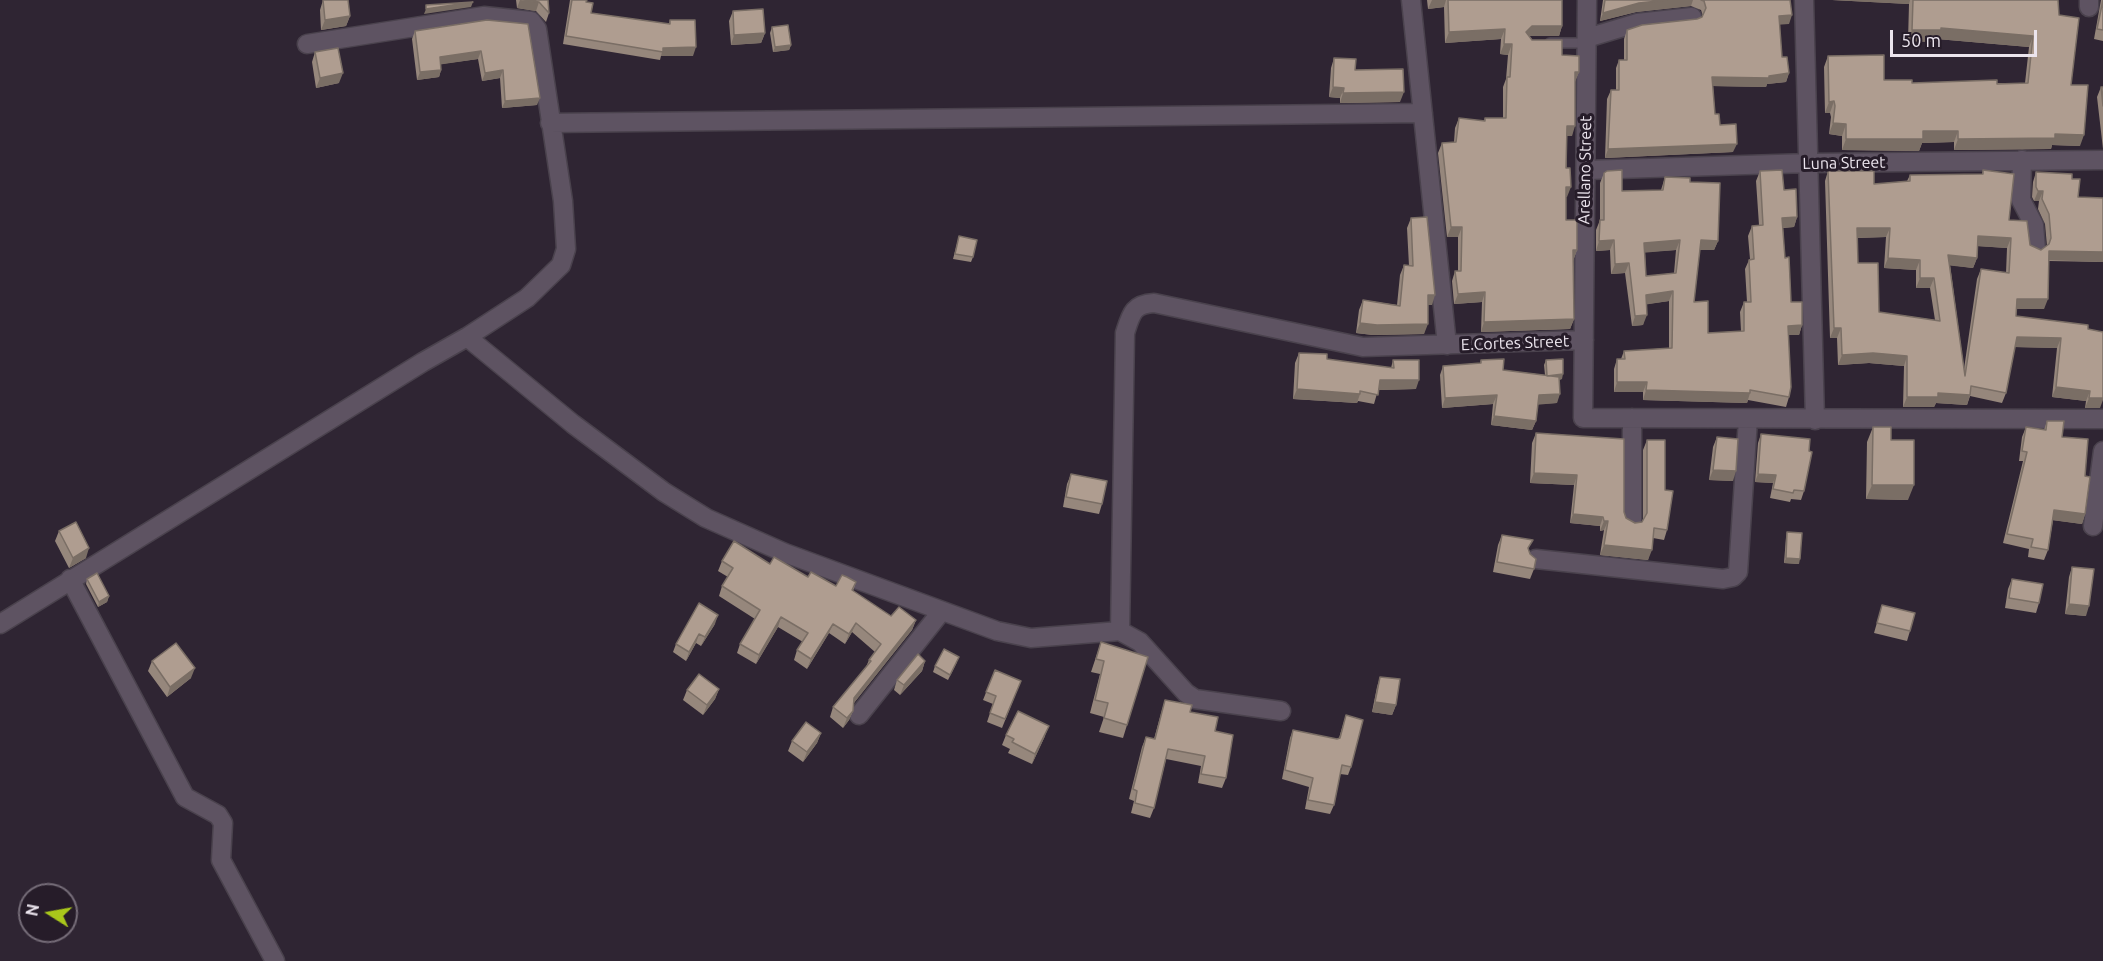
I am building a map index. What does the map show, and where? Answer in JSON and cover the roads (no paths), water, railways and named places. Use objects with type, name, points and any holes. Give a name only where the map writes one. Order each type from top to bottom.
[{"type":"street","points":[[1412,0],[1447,345]]},
{"type":"street","name":"Arellano Street","points":[[1587,0],[1583,418],[1632,418]]},
{"type":"street","points":[[1804,0],[1815,420]]},
{"type":"street","points":[[0,624],[467,337],[527,298],[561,265],[566,249],[564,220],[537,29],[531,21],[509,9],[474,18],[307,44]]},
{"type":"street","points":[[1587,40],[1637,23],[1692,17]]},
{"type":"street","points":[[550,123],[1423,113]]},
{"type":"street","points":[[2022,160],[2021,200],[2034,225],[2036,249]]},
{"type":"street","name":"Luna Street","points":[[1586,170],[2103,160]]},
{"type":"street","name":"E.Cortes Street","points":[[1120,631],[1125,333],[1133,309],[1141,304],[1154,303],[1363,347],[1584,340]]},
{"type":"street","points":[[467,337],[573,424],[664,492],[706,518],[784,553],[997,631],[1031,638],[1120,631],[1140,642],[1186,693],[1195,699],[1281,711]]},
{"type":"street","points":[[1632,522],[1632,418],[2103,419]]},
{"type":"street","points":[[1536,559],[1723,579],[1733,577],[1738,572],[1748,419]]},
{"type":"street","points":[[2093,526],[2103,451]]},
{"type":"street","points":[[70,579],[185,797],[218,816],[223,823],[220,860],[274,961]]},
{"type":"street","points":[[859,715],[941,612]]},
{"type":"lane","points":[[1541,43],[1587,40]]}]
